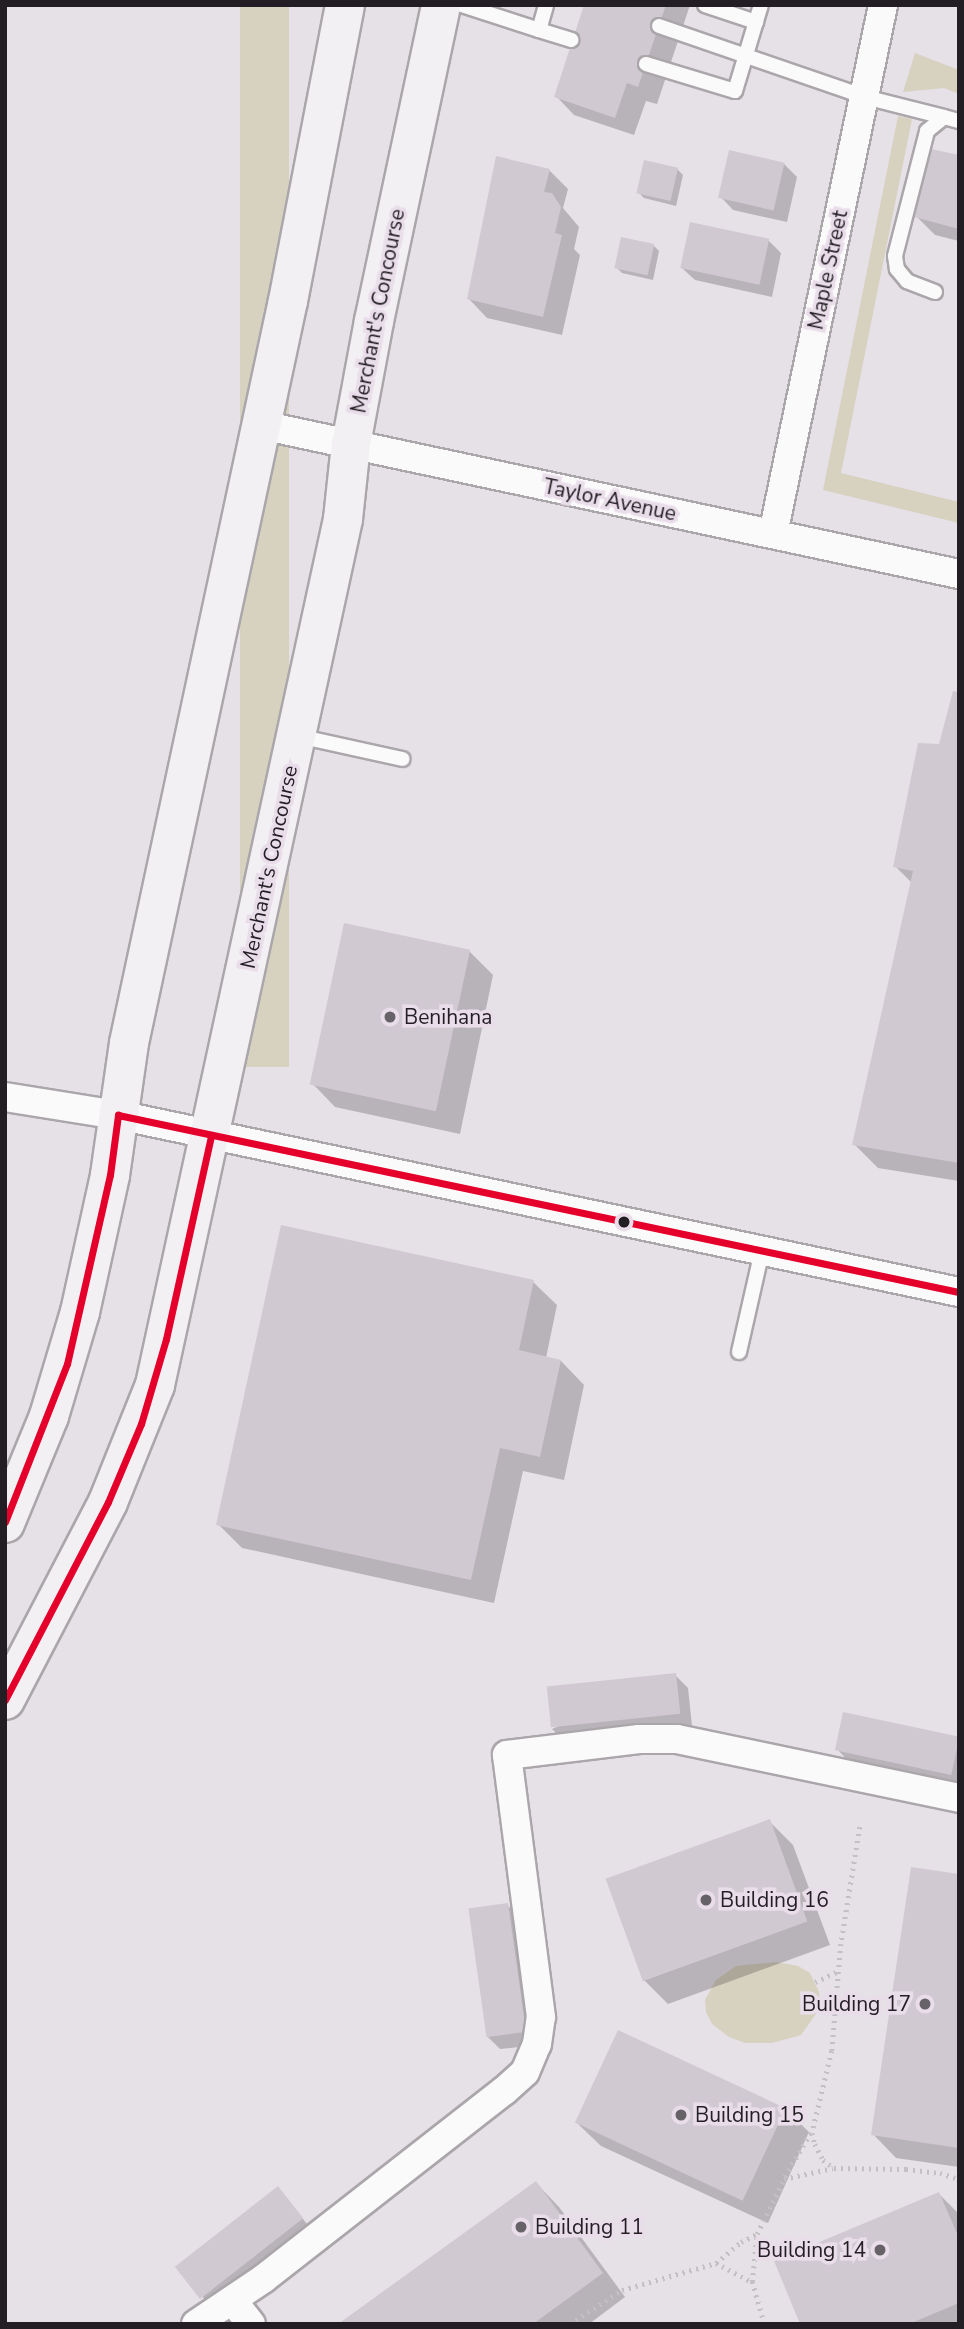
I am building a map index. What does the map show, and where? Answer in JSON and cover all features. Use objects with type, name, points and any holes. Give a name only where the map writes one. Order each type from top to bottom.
[{"type":"street","points":[[5,1523],[29,1470],[67,1364],[107,1189],[137,1004],[261,425],[345,5]]},
{"type":"street","name":"Merchant's Concourse","points":[[5,1700],[108,1502],[141,1424],[166,1339],[343,519],[351,444],[441,5]]},
{"type":"street","name":"Maple Street","points":[[773,534],[883,5]]},
{"type":"street","name":"Taylor Avenue","points":[[261,425],[959,574]]},
{"type":"street","points":[[5,1097],[118,1115],[959,1293]]},
{"type":"street","points":[[196,2324],[233,2301],[505,2091],[525,2071],[531,2059],[541,2017],[507,1755],[639,1739],[677,1739],[959,1798]]},
{"type":"street","points":[[233,2301],[251,2324]]},
{"type":"lane","points":[[462,5],[571,40]]},
{"type":"lane","points":[[539,30],[546,5]]},
{"type":"lane","points":[[705,5],[755,22]]},
{"type":"lane","points":[[646,64],[734,91],[761,5]]},
{"type":"lane","points":[[659,26],[865,97],[959,121]]},
{"type":"lane","points":[[935,292],[907,281],[897,269],[895,256],[921,145],[934,122],[944,117]]},
{"type":"lane","points":[[296,735],[403,759]]},
{"type":"lane","points":[[739,1352],[762,1251]]},
{"type":"path","points":[[764,2324],[752,2282],[757,2234],[784,2179],[812,2133],[832,2051],[839,1972],[860,1827]]},
{"type":"path","points":[[815,1982],[839,1972]]},
{"type":"path","points":[[812,2133],[823,2160],[834,2168]]},
{"type":"path","points":[[784,2179],[834,2168],[906,2169],[940,2173],[959,2179]]},
{"type":"path","points":[[570,2324],[622,2290],[716,2263],[741,2242],[757,2234]]},
{"type":"path","points":[[716,2263],[752,2282]]},
{"type":"shaded area","points":[[240,5],[289,5],[289,1067],[240,1067]]},
{"type":"shaded area","points":[[915,53],[959,70],[959,94],[944,88],[903,92]]},
{"type":"shaded area","points":[[898,116],[912,119],[841,473],[959,502],[959,523],[823,490]]},
{"type":"shaded area","points":[[776,1962],[798,1966],[810,1973],[819,1992],[820,2008],[801,2035],[772,2043],[745,2043],[729,2037],[712,2024],[706,2012],[705,2000],[716,1980],[736,1966]]},
{"type":"building","points":[[584,5],[666,5],[638,87],[627,83],[615,118],[554,97]]},
{"type":"building","points":[[931,149],[959,155],[959,229],[914,217]]},
{"type":"building","points":[[729,150],[785,163],[774,211],[718,198]]},
{"type":"building","points":[[496,156],[550,169],[544,192],[552,193],[561,207],[555,233],[562,235],[543,317],[467,299]]},
{"type":"building","points":[[644,160],[678,168],[670,201],[636,193]]},
{"type":"building","points":[[690,222],[769,239],[759,285],[680,268]]},
{"type":"building","points":[[621,237],[654,244],[648,275],[614,268]]},
{"type":"building","points":[[953,691],[959,692],[959,1163],[852,1145],[913,871],[893,867],[918,743],[939,744]]},
{"type":"building","name":"Benihana","points":[[344,923],[470,950],[436,1111],[310,1084]]},
{"type":"building","points":[[281,1225],[534,1280],[519,1350],[561,1360],[540,1457],[500,1448],[471,1580],[216,1525]]},
{"type":"building","points":[[676,1673],[680,1714],[551,1727],[547,1687]]},
{"type":"building","points":[[843,1712],[959,1737],[951,1775],[835,1750]]},
{"type":"building","name":"Building 16","points":[[770,1819],[807,1921],[643,1981],[606,1879]]},
{"type":"building","name":"Building 17","points":[[911,1867],[959,1874],[959,2148],[871,2135]]},
{"type":"building","points":[[508,1903],[526,2032],[486,2037],[468,1909]]},
{"type":"building","name":"Building 15","points":[[618,2030],[786,2108],[743,2201],[575,2122]]},
{"type":"building","name":"Building 11","points":[[536,2181],[603,2273],[533,2324],[338,2324]]},
{"type":"building","points":[[278,2186],[303,2218],[200,2299],[175,2267]]},
{"type":"building","name":"Building 14","points":[[939,2192],[959,2238],[959,2303],[909,2324],[800,2324],[774,2261]]},
{"type":"transit line","points":[[5,1522],[67,1364],[110,1175],[118,1115],[959,1292]]},
{"type":"transit line","points":[[5,1700],[108,1502],[141,1424],[166,1339],[211,1136]]},
{"type":"place","name":"Benihana","points":[[390,1017]]},
{"type":"place","name":"Building 16","points":[[706,1900]]},
{"type":"place","name":"Building 17","points":[[925,2004]]},
{"type":"place","name":"Building 15","points":[[681,2115]]},
{"type":"place","name":"Building 11","points":[[521,2227]]},
{"type":"place","name":"Building 14","points":[[880,2250]]}]
